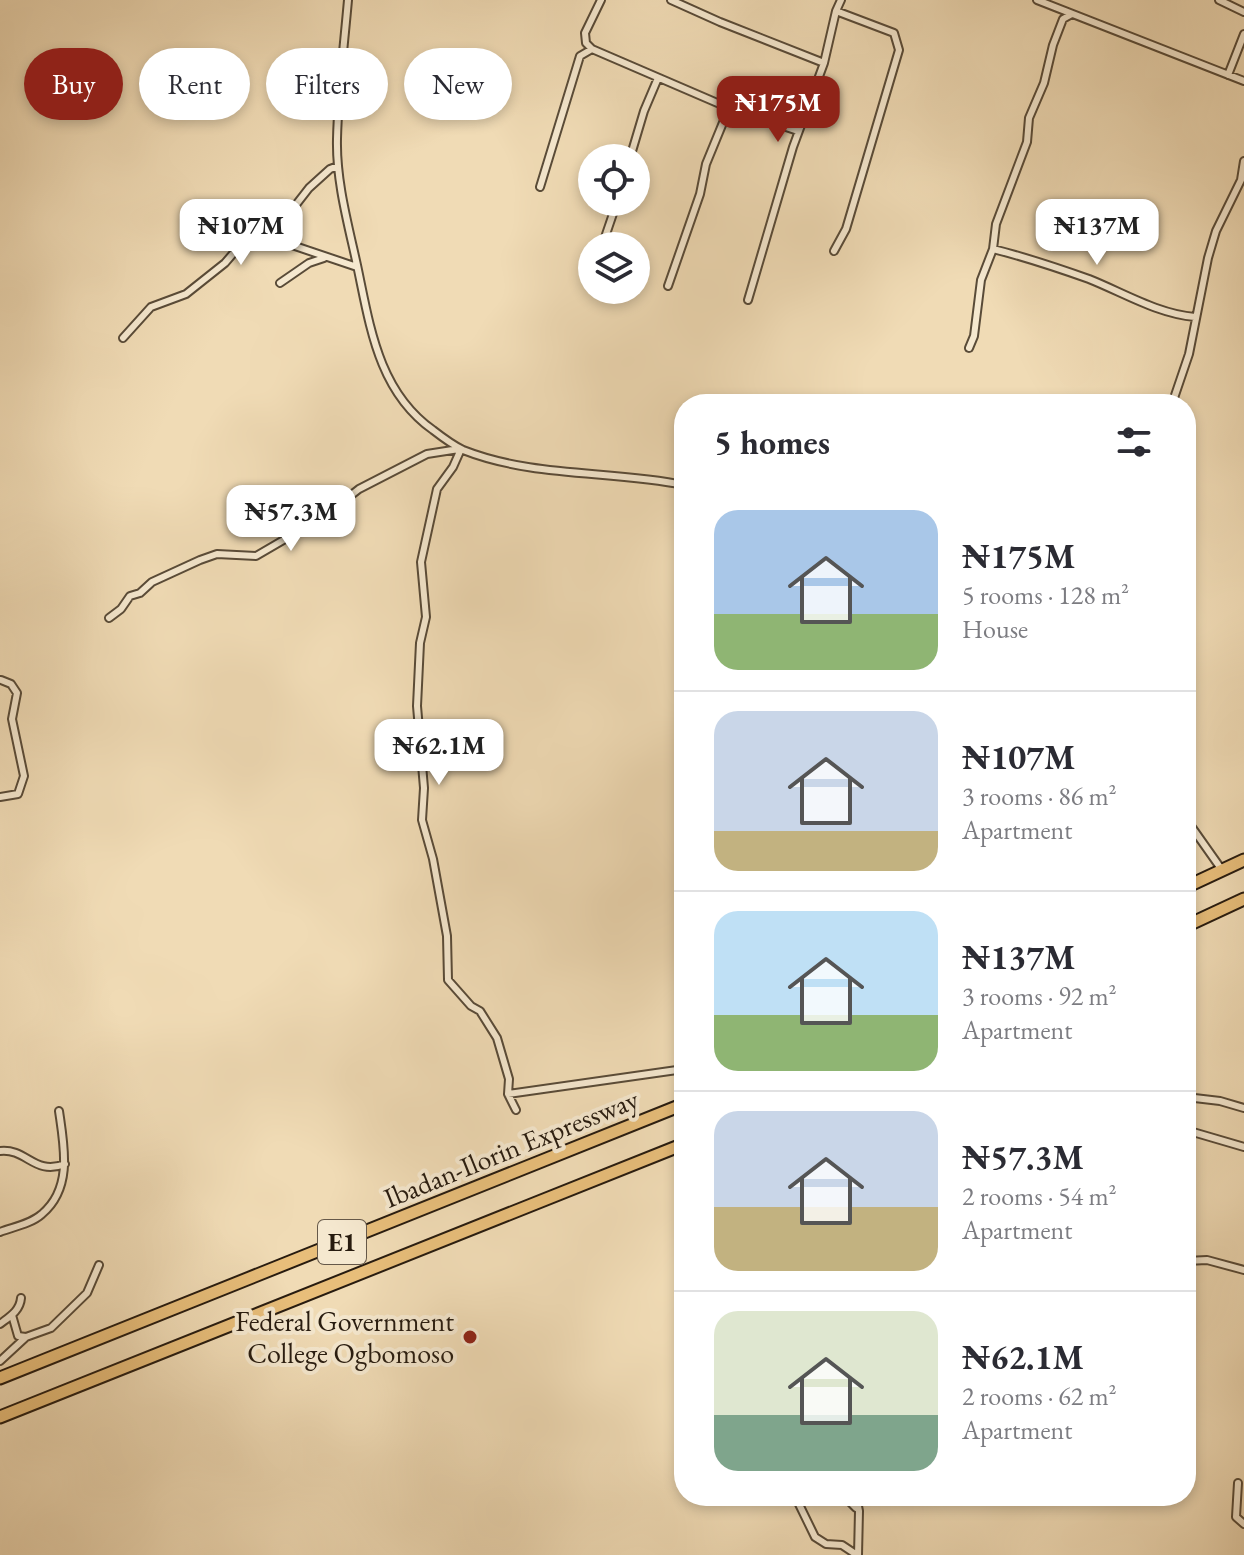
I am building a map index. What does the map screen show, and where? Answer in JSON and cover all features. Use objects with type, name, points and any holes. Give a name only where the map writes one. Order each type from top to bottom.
[{"type":"highway","points":[[1196,882],[1244,860]]},
{"type":"highway","points":[[1196,921],[1244,899]]},
{"type":"highway","name":"Ibadan-Ilorin Expressway","points":[[0,1378],[674,1108]]},
{"type":"highway","name":"E1","points":[[0,1417],[674,1148]]},
{"type":"street","points":[[348,0],[338,120],[338,166],[371,336],[394,390],[408,410],[461,449],[497,460],[551,470],[644,477],[674,483]]},
{"type":"street","points":[[601,0],[585,33],[586,43],[592,49],[729,108],[798,131]]},
{"type":"street","points":[[671,0],[824,63]]},
{"type":"street","points":[[748,300],[798,131],[824,63],[841,0]]},
{"type":"street","points":[[1037,0],[1244,81]]},
{"type":"street","points":[[1219,0],[1244,12]]},
{"type":"street","points":[[834,251],[846,229],[899,50],[894,33],[836,11]]},
{"type":"street","points":[[969,348],[974,336],[981,280],[993,249],[996,224],[1027,142],[1029,118],[1044,83],[1053,45],[1063,19],[1072,14]]},
{"type":"street","points":[[1228,75],[1244,34]]},
{"type":"street","points":[[540,187],[580,56],[592,49]]},
{"type":"street","points":[[634,144],[658,78]]},
{"type":"street","points":[[668,286],[700,194],[706,164],[729,108]]},
{"type":"street","points":[[1175,394],[1189,354],[1216,231],[1242,178],[1244,161]]},
{"type":"street","points":[[123,338],[151,307],[186,294],[225,263],[237,249],[256,241],[288,215],[309,188],[330,169],[338,166]]},
{"type":"street","points":[[256,241],[280,241],[357,267]]},
{"type":"street","points":[[993,249],[1087,279],[1139,302],[1195,317]]},
{"type":"street","points":[[280,283],[309,263],[324,258]]},
{"type":"street","points":[[109,618],[121,609],[130,596],[181,568],[217,554],[256,556],[323,517],[359,489],[427,454],[461,449]]},
{"type":"street","points":[[461,449],[453,467],[437,489],[421,562],[426,617],[420,643],[417,706],[424,788],[422,820],[433,859],[447,936],[448,980],[471,1006],[480,1011],[497,1038],[509,1079],[508,1094],[516,1110]]},
{"type":"street","points":[[0,797],[18,794],[24,783],[12,719],[17,693],[11,684],[1,680]]},
{"type":"street","points":[[1196,833],[1222,870]]},
{"type":"street","points":[[508,1094],[674,1070]]},
{"type":"street","points":[[1196,1098],[1244,1108]]},
{"type":"street","points":[[0,1232],[42,1214],[58,1194],[65,1164],[59,1111]]},
{"type":"street","points":[[1196,1133],[1244,1147]]},
{"type":"street","points":[[0,1151],[13,1150],[40,1167],[65,1164]]},
{"type":"street","points":[[1196,1261],[1207,1260],[1244,1270]]},
{"type":"street","points":[[0,1361],[26,1337],[51,1328],[87,1293],[99,1265]]},
{"type":"street","points":[[0,1324],[12,1315],[21,1298]]},
{"type":"street","points":[[12,1315],[18,1336],[26,1337]]},
{"type":"street","points":[[0,1349],[10,1350]]},
{"type":"street","points":[[1238,1483],[1236,1517],[1244,1524]]},
{"type":"street","points":[[800,1506],[815,1537],[826,1544],[842,1545],[857,1555]]},
{"type":"street","points":[[854,1506],[859,1511]]},
{"type":"street","points":[[857,1555],[858,1506]]},
{"type":"place","name":"Federal Government College Ogbomoso","points":[[470,1337]]}]
